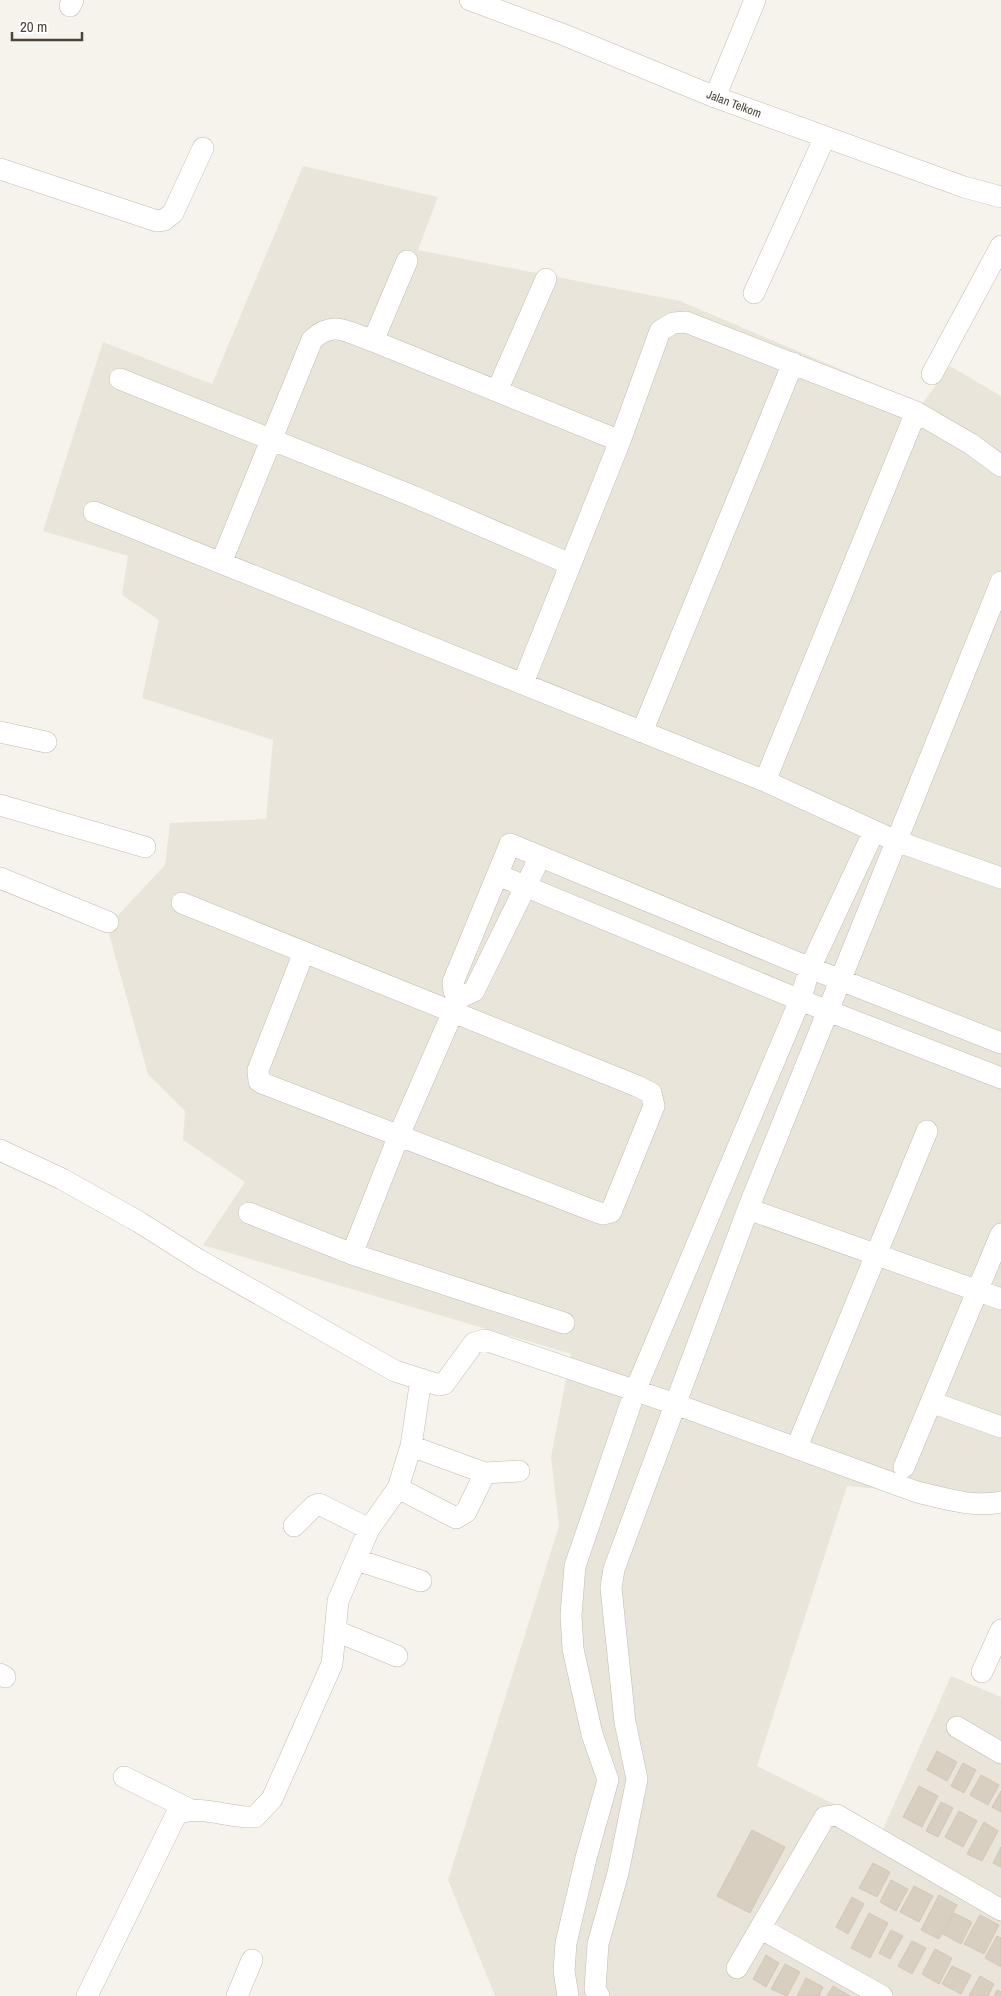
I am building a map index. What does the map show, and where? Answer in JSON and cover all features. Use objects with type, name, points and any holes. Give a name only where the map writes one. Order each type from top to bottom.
[{"type":"street","name":"Jalan Telkom","points":[[470,0],[562,34],[715,97],[964,186],[1001,196]]},
{"type":"street","points":[[715,97],[755,0]]},
{"type":"street","points":[[754,293],[825,137]]},
{"type":"street","points":[[0,169],[157,221],[164,220],[173,213],[203,148]]},
{"type":"street","points":[[932,374],[1001,246]]},
{"type":"street","points":[[373,341],[407,261]]},
{"type":"street","points":[[497,391],[546,279]]},
{"type":"street","points":[[523,683],[620,441],[660,331],[673,324],[686,322],[916,412],[964,440],[1001,466]]},
{"type":"street","points":[[222,563],[312,340],[321,331],[332,327],[373,341],[620,441]]},
{"type":"street","points":[[642,732],[793,363]]},
{"type":"street","points":[[120,379],[272,439],[570,564]]},
{"type":"street","points":[[765,781],[916,412]]},
{"type":"street","points":[[94,512],[765,781],[896,841],[1001,878]]},
{"type":"street","points":[[599,1996],[595,1989],[598,1944],[618,1873],[637,1779],[625,1722],[612,1588],[614,1569],[748,1209],[1001,582]]},
{"type":"street","points":[[0,732],[46,742]]},
{"type":"street","points":[[0,806],[146,848]]},
{"type":"street","points":[[568,1996],[564,1971],[566,1942],[586,1858],[608,1780],[592,1734],[573,1649],[572,1589],[575,1566],[635,1391],[800,1000],[810,968],[874,831]]},
{"type":"street","points":[[456,1005],[453,982],[510,844],[810,968],[1001,1043]]},
{"type":"street","points":[[352,1254],[399,1135],[456,1005],[474,991],[540,857]]},
{"type":"street","points":[[498,876],[800,1000],[1001,1078]]},
{"type":"street","points":[[0,878],[108,922]]},
{"type":"street","points":[[487,901],[512,914]]},
{"type":"street","points":[[182,903],[304,952],[456,1005],[652,1094],[654,1106],[611,1212],[603,1214],[594,1211],[399,1135],[266,1086],[259,1081],[258,1070],[304,952]]},
{"type":"street","points":[[801,1437],[927,1131]]},
{"type":"street","points":[[0,1150],[62,1179],[138,1222],[199,1260],[395,1371],[439,1385],[444,1384],[474,1343],[485,1340],[675,1404],[917,1492],[998,1509]]},
{"type":"street","points":[[748,1209],[1001,1299]]},
{"type":"street","points":[[249,1213],[352,1254],[564,1323]]},
{"type":"street","points":[[904,1467],[1001,1234]]},
{"type":"street","points":[[124,1777],[191,1810],[241,1818],[255,1817],[272,1799],[332,1664],[338,1601],[369,1529],[398,1488],[412,1446],[421,1379]]},
{"type":"street","points":[[931,1402],[1001,1427]]},
{"type":"street","points":[[412,1446],[485,1473],[519,1472]]},
{"type":"street","points":[[398,1488],[456,1518],[466,1512],[485,1473]]},
{"type":"street","points":[[294,1526],[314,1506],[319,1504],[369,1529]]},
{"type":"street","points":[[357,1560],[421,1581]]},
{"type":"street","points":[[982,1672],[1001,1630]]},
{"type":"street","points":[[336,1631],[397,1656]]},
{"type":"street","points":[[956,1727],[1001,1753]]},
{"type":"street","points":[[608,1780],[637,1779]]},
{"type":"street","points":[[88,1996],[176,1815],[191,1810]]},
{"type":"street","points":[[737,1968],[825,1817],[837,1815],[1001,1910]]},
{"type":"street","points":[[760,1928],[882,1996]]},
{"type":"street","points":[[237,1996],[252,1960]]},
{"type":"shaded area","points":[[303,166],[438,197],[418,250],[680,301],[922,404],[950,366],[1001,396],[1001,1490],[996,1500],[847,1486],[757,1766],[834,1804],[881,1834],[951,1676],[1001,1697],[1001,1996],[495,1996],[448,1880],[559,1526],[551,1457],[571,1354],[203,1245],[245,1182],[183,1140],[185,1111],[148,1074],[107,927],[165,865],[170,823],[266,819],[273,740],[142,698],[159,620],[122,595],[128,556],[43,531],[103,342],[212,384]]},
{"type":"building","points":[[937,1751],[957,1762],[947,1781],[927,1770]]},
{"type":"building","points":[[963,1763],[976,1770],[964,1793],[951,1786]]},
{"type":"building","points":[[981,1775],[999,1785],[988,1805],[970,1795]]},
{"type":"building","points":[[919,1786],[938,1796],[922,1827],[903,1817]]},
{"type":"building","points":[[1001,1791],[1001,1812],[992,1807]]},
{"type":"building","points":[[941,1802],[953,1808],[938,1837],[926,1831]]},
{"type":"building","points":[[959,1811],[977,1821],[963,1847],[945,1837]]},
{"type":"building","points":[[984,1822],[998,1831],[982,1861],[967,1854]]},
{"type":"building","points":[[752,1830],[785,1847],[750,1913],[717,1896]]},
{"type":"building","points":[[1001,1847],[1001,1867],[993,1863]]},
{"type":"building","points":[[873,1863],[890,1872],[877,1897],[859,1888]]},
{"type":"building","points":[[891,1880],[908,1889],[896,1911],[880,1902]]},
{"type":"building","points":[[914,1886],[933,1896],[919,1922],[900,1912]]},
{"type":"building","points":[[939,1895],[957,1905],[939,1939],[921,1930]]},
{"type":"building","points":[[852,1897],[864,1904],[848,1934],[836,1927]]},
{"type":"building","points":[[869,1913],[888,1923],[870,1958],[851,1948]]},
{"type":"building","points":[[954,1913],[972,1922],[961,1944],[943,1934]]},
{"type":"building","points":[[980,1915],[999,1925],[984,1954],[964,1944]]},
{"type":"building","points":[[891,1930],[903,1936],[890,1959],[879,1953]]},
{"type":"building","points":[[997,1936],[1001,1938],[1001,1967],[985,1958]]},
{"type":"building","points":[[912,1941],[926,1948],[912,1974],[898,1966]]},
{"type":"building","points":[[935,1949],[952,1958],[939,1984],[922,1974]]},
{"type":"building","points":[[766,1955],[779,1963],[766,1987],[753,1979]]},
{"type":"building","points":[[785,1964],[800,1972],[787,1996],[771,1989]]},
{"type":"building","points":[[952,1966],[971,1975],[961,1994],[942,1984]]},
{"type":"building","points":[[980,1976],[994,1984],[988,1996],[969,1996]]},
{"type":"building","points":[[806,1978],[823,1987],[819,1996],[797,1996]]},
{"type":"building","points":[[833,1986],[850,1996],[827,1996]]},
{"type":"building","points":[[997,1990],[1001,1992],[1001,1996],[994,1996]]}]
